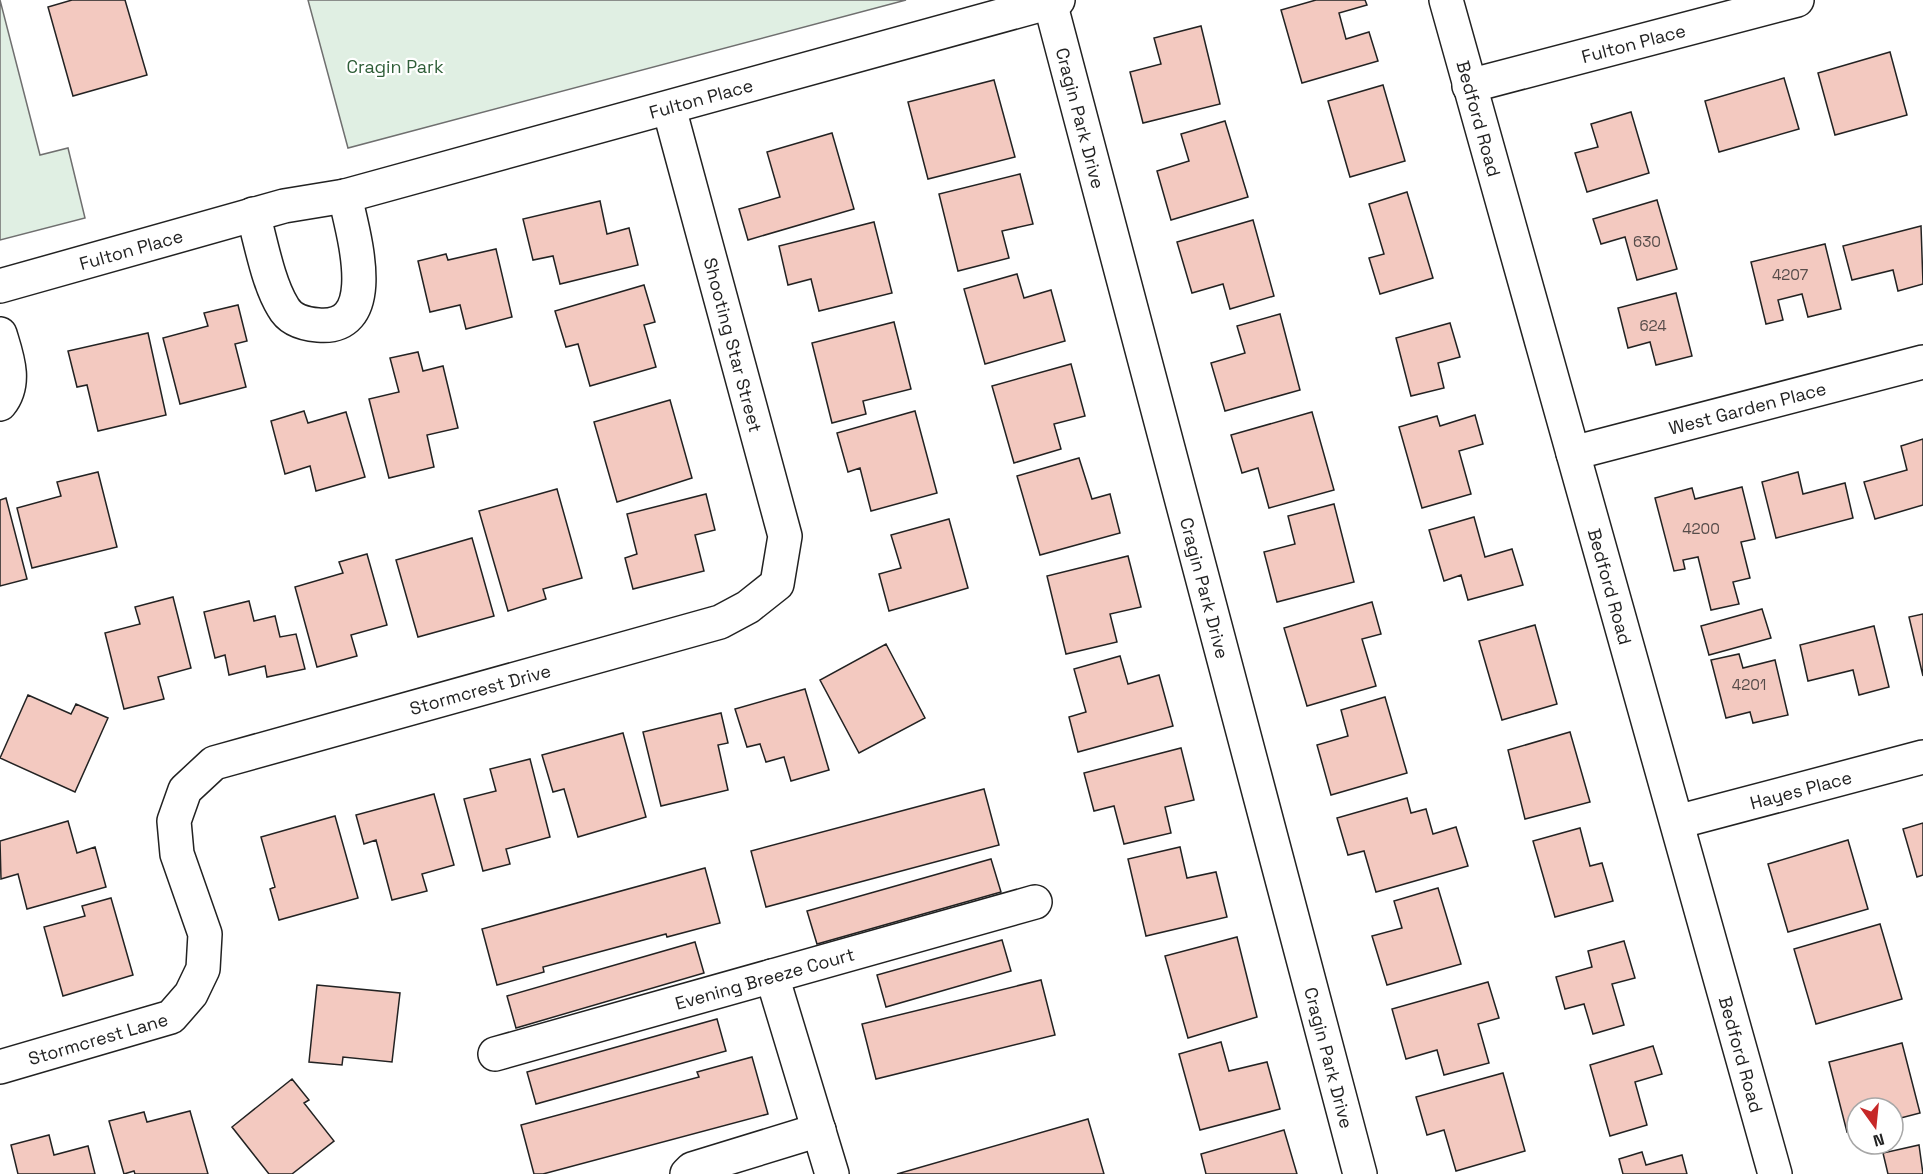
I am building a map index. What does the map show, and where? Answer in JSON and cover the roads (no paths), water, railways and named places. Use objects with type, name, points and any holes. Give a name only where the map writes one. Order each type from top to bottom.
[{"type":"street","name":"Bedford Road","points":[[1446,0],[1775,1174]]},
{"type":"street","name":"Fulton Place","points":[[1469,86],[1797,0]]},
{"type":"street","name":"Fulton Place","points":[[0,315],[5,284],[253,214],[345,196],[1054,1]]},
{"type":"street","name":"Cragin Park Drive","points":[[1054,1],[1360,1174]]},
{"type":"street","name":"Shooting Star Street","points":[[669,108],[785,536],[777,584]]},
{"type":"street","points":[[253,214],[283,308],[302,324],[325,326],[342,320],[356,306],[360,292],[358,266],[345,196]]},
{"type":"street","points":[[0,334],[9,364],[9,389],[0,404]]},
{"type":"street","name":"West Garden Place","points":[[1573,453],[1923,362]]},
{"type":"street","name":"Stormcrest Drive","points":[[185,790],[214,763],[720,622],[748,607],[777,584]]},
{"type":"street","name":"Hayes Place","points":[[1677,822],[1923,757]]},
{"type":"street","name":"Stormcrest Lane","points":[[0,1067],[171,1017],[191,994],[203,969],[205,934],[177,854],[174,821],[185,790]]},
{"type":"street","name":"Evening Breeze Court","points":[[495,1054],[1035,902]]},
{"type":"street","points":[[772,976],[832,1174]]},
{"type":"street","points":[[687,1174],[692,1169],[819,1130]]},
{"type":"park label","name":"Cragin Park","points":[[395,66]]}]
